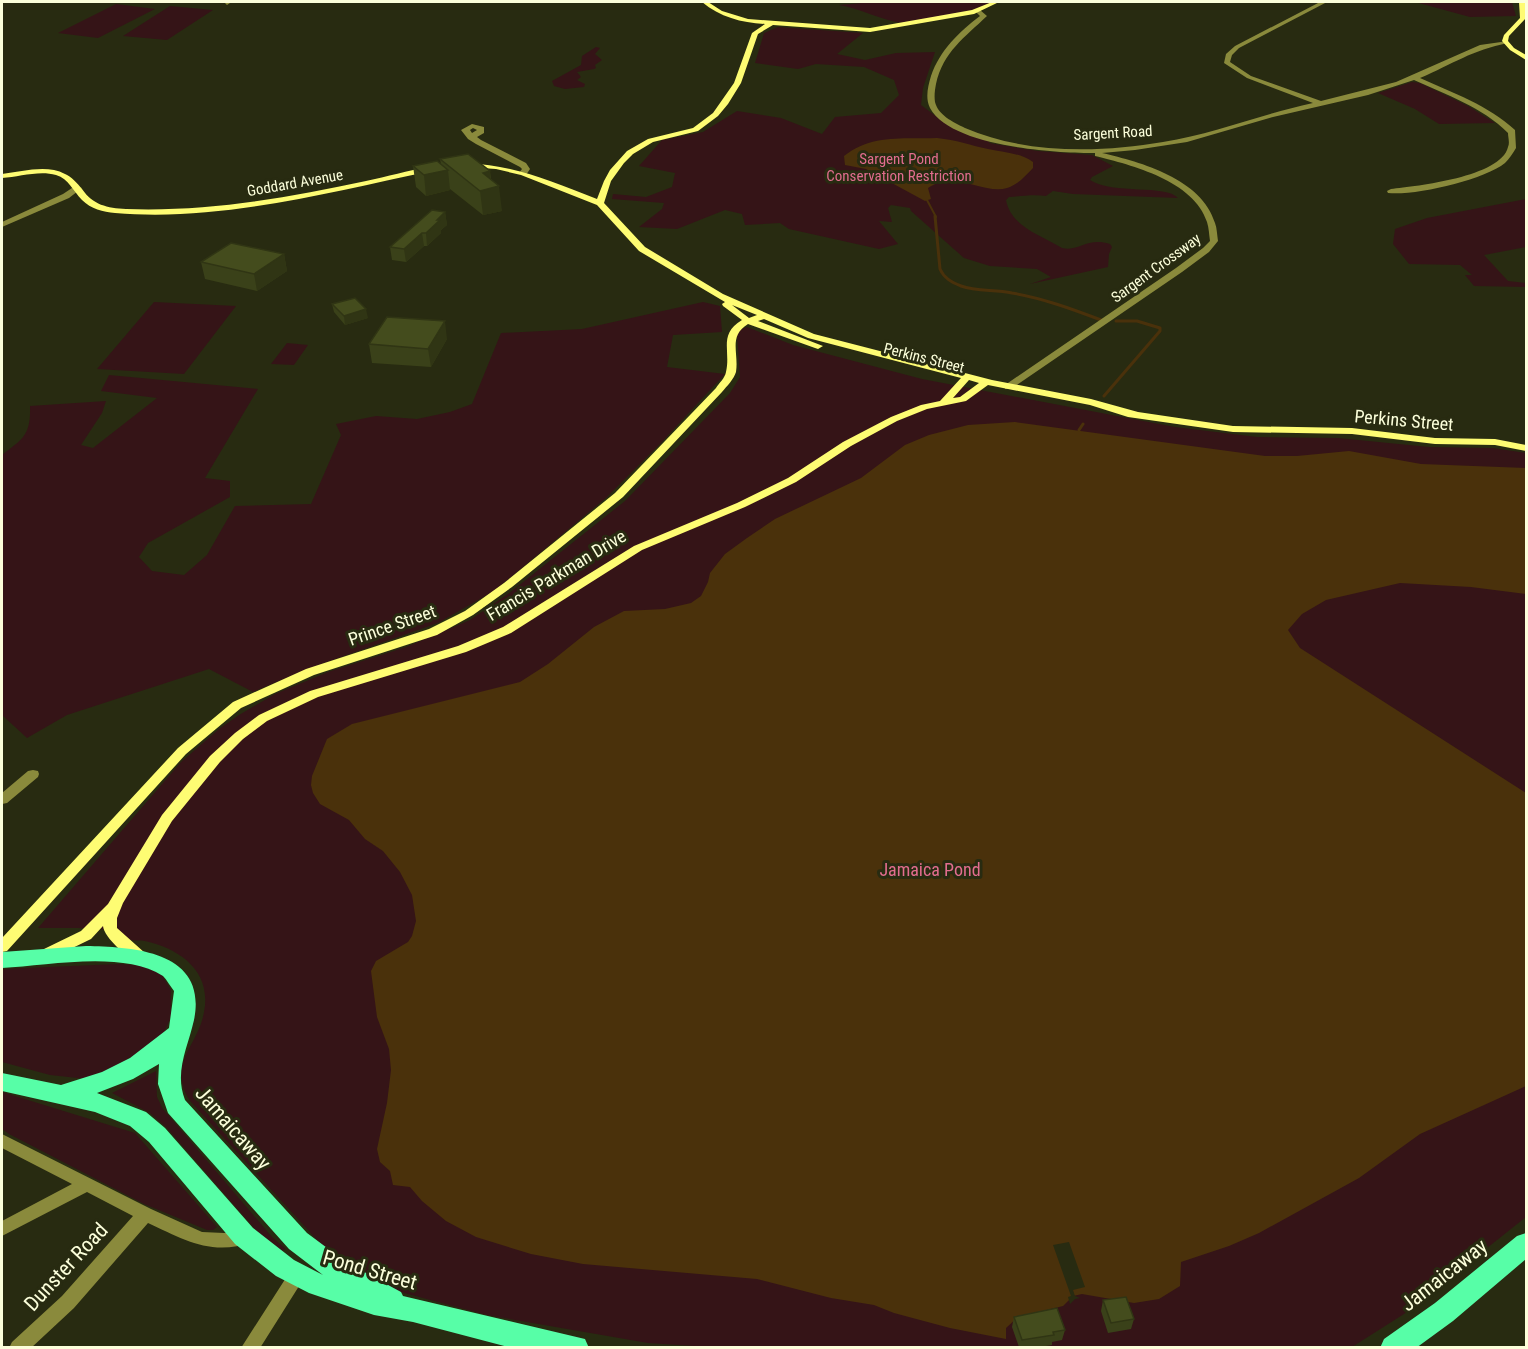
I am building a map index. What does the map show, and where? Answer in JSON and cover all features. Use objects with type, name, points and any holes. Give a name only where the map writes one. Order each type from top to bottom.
[{"type":"highway","name":"Jamaicaway","points":[[2,960],[107,954],[140,957],[164,965],[175,974],[182,983],[186,1002],[170,1064],[168,1081],[170,1093],[181,1112],[284,1228],[306,1248],[367,1288],[413,1310]]},
{"type":"highway","points":[[61,1094],[114,1079],[137,1068],[162,1050],[178,1033]]},
{"type":"highway","points":[[2,1082],[115,1108],[143,1123],[157,1135],[246,1237]]},
{"type":"highway","name":"Pond Street","points":[[246,1237],[268,1256],[297,1275],[339,1294],[509,1335],[576,1347]]},
{"type":"highway","name":"Jamaicaway","points":[[1393,1347],[1523,1253]]},
{"type":"main road","points":[[705,2],[720,12],[747,21],[881,30],[978,11],[996,2]]},
{"type":"main road","points":[[1522,2],[1523,18],[1507,35],[1506,42],[1527,58]]},
{"type":"main road","points":[[453,166],[488,166],[523,173],[600,203],[601,193],[607,179],[631,151],[650,140],[698,128],[717,112],[739,82],[755,33],[755,26],[747,21]]},
{"type":"main road","points":[[755,33],[773,24]]},
{"type":"main road","name":"Goddard Avenue","points":[[2,176],[52,172],[62,174],[78,188],[87,201],[108,210],[205,210],[288,199],[442,167]]},
{"type":"main road","name":"Perkins Street","points":[[600,203],[642,249],[720,296],[829,342],[983,385],[1121,414],[1134,414]]},
{"type":"main road","name":"Perkins Street","points":[[720,296],[729,308],[748,321],[804,342],[965,380]]},
{"type":"main road","points":[[729,308],[732,324],[736,329],[748,321],[764,316]]},
{"type":"main road","name":"Prince Street","points":[[2,947],[182,751],[237,705],[310,672],[451,624],[508,585],[610,502],[654,459],[719,390],[731,374],[732,335],[736,329]]},
{"type":"main road","name":"Francis Parkman Drive","points":[[944,402],[965,380]]},
{"type":"main road","name":"Perkins Street","points":[[983,385],[1088,401],[1134,414],[1233,429],[1352,431],[1405,438],[1495,442],[1527,448]]},
{"type":"main road","name":"Francis Parkman Drive","points":[[140,957],[110,930],[110,918],[116,902],[157,834],[192,786],[226,747],[263,718],[314,694],[462,649],[507,630],[638,548],[741,505],[792,480],[847,444],[888,421],[944,402],[963,399],[983,385]]},
{"type":"main road","name":"Francis Parkman Drive","points":[[39,958],[86,935],[116,902]]},
{"type":"street","points":[[1321,103],[1249,77],[1227,63],[1230,54],[1237,47],[1324,2]]},
{"type":"street","name":"Sargent Road","points":[[978,11],[984,16],[962,32],[945,53],[939,65],[930,95],[935,110],[955,125],[985,137],[1022,145],[1078,150],[1130,148],[1186,140],[1243,122],[1415,78],[1490,43],[1506,42]]},
{"type":"street","points":[[1390,191],[1485,176],[1509,164],[1516,152],[1517,144],[1513,135],[1495,118],[1415,78]]},
{"type":"street","points":[[471,136],[486,148],[520,163],[526,169],[523,173]]},
{"type":"street","points":[[1127,161],[1125,158],[1130,148]]},
{"type":"street","name":"Sargent Crossway","points":[[1008,387],[1179,270],[1206,250],[1214,241],[1212,219],[1205,207],[1194,197],[1167,179],[1127,161],[1078,150]]},
{"type":"street","points":[[2,225],[78,188]]},
{"type":"street","points":[[2,800],[33,774]]},
{"type":"street","points":[[2,1141],[86,1185],[201,1239],[224,1240],[246,1237]]},
{"type":"street","points":[[2,1229],[86,1185]]},
{"type":"street","name":"Dunster Road","points":[[18,1347],[68,1302],[145,1214]]},
{"type":"street","points":[[250,1347],[297,1275]]},
{"type":"green space","points":[[873,2],[993,2],[963,13],[909,23],[895,22],[839,5]]},
{"type":"green space","points":[[1415,2],[1512,2],[1516,16],[1470,17]]},
{"type":"green space","points":[[116,4],[155,9],[98,38],[58,33]]},
{"type":"green space","points":[[170,6],[213,10],[167,40],[123,36]]},
{"type":"green space","name":"Sargent Pond Conservation Restriction","points":[[778,27],[863,33],[837,54],[865,60],[896,53],[935,52],[923,88],[921,105],[941,120],[961,132],[990,141],[989,143],[1038,151],[1092,155],[1113,166],[1090,180],[1100,185],[1162,191],[1178,198],[1073,194],[1053,191],[1046,196],[1009,197],[1006,200],[1009,209],[1020,224],[1062,248],[1074,248],[1095,242],[1110,244],[1112,247],[1108,267],[1030,284],[1051,277],[1037,269],[990,266],[964,258],[910,208],[891,205],[888,208],[892,222],[879,221],[898,244],[879,249],[789,229],[780,223],[745,225],[742,214],[725,210],[677,229],[639,227],[662,209],[664,203],[612,199],[613,194],[646,197],[672,187],[675,173],[639,166],[662,140],[703,132],[737,111],[781,118],[822,134],[835,117],[881,113],[899,95],[894,80],[864,67],[816,64],[798,69],[755,63],[764,33]]},
{"type":"green space","points":[[596,47],[600,48],[595,54],[602,60],[595,65],[596,68],[577,72],[581,77],[577,80],[585,84],[584,87],[565,89],[554,86],[552,81],[581,65],[582,56]]},
{"type":"green space","points":[[1412,82],[1420,83],[1468,106],[1495,123],[1439,124],[1415,109],[1378,93]]},
{"type":"green space","points":[[1526,199],[1526,247],[1484,255],[1508,281],[1526,283],[1526,287],[1474,286],[1465,275],[1472,275],[1460,265],[1409,264],[1393,244],[1395,229],[1427,218]]},
{"type":"green space","points":[[154,302],[236,306],[184,374],[97,369]]},
{"type":"green space","points":[[703,302],[720,306],[722,332],[673,335],[667,367],[725,374],[606,498],[494,591],[438,623],[310,668],[253,692],[209,669],[67,715],[27,738],[2,715],[2,455],[20,440],[27,430],[30,406],[106,401],[102,413],[81,445],[93,448],[157,398],[101,391],[109,375],[258,389],[205,478],[230,481],[230,497],[148,543],[139,557],[152,571],[184,575],[207,555],[235,506],[311,504],[341,435],[336,424],[376,416],[417,419],[450,412],[472,404],[501,333],[582,329]]},
{"type":"green space","name":"Jamaica Pond","points":[[747,327],[793,345],[922,379],[1175,427],[1257,437],[1338,438],[1429,447],[1493,448],[1526,453],[1526,1217],[1404,1314],[1352,1347],[710,1347],[648,1343],[487,1315],[404,1293],[369,1280],[328,1252],[190,1101],[183,1088],[182,1065],[201,1024],[205,998],[203,985],[191,964],[171,950],[145,941],[131,940],[115,931],[87,928],[38,928],[181,762],[219,729],[275,694],[328,672],[406,647],[470,620],[508,594],[625,501],[730,393],[740,377],[737,335],[741,329]]},
{"type":"green space","points":[[287,343],[308,345],[294,365],[271,364]]},
{"type":"green space","points":[[139,965],[160,972],[171,990],[171,1017],[162,1037],[147,1053],[87,1079],[50,1075],[2,1062],[2,969]]},
{"type":"green space","points":[[156,1071],[157,1097],[163,1109],[272,1237],[286,1249],[282,1251],[262,1237],[166,1127],[150,1113],[112,1093]]},
{"type":"green space","points":[[2,1092],[135,1133],[217,1227],[207,1230],[144,1204],[9,1134],[2,1129]]},
{"type":"shaded area","points":[[900,138],[937,138],[1017,155],[1033,162],[1033,168],[1018,182],[1007,188],[989,188],[959,181],[938,183],[928,188],[931,199],[925,201],[866,169],[845,165],[844,156],[865,144]]},
{"type":"shaded area","name":"Jamaica Pond","points":[[1015,422],[1265,456],[1297,456],[1349,451],[1421,464],[1526,468],[1526,594],[1471,587],[1400,583],[1326,600],[1302,614],[1288,630],[1300,648],[1526,793],[1526,1086],[1420,1134],[1359,1178],[1259,1233],[1181,1262],[1180,1286],[1159,1299],[1134,1303],[1082,1294],[1073,1296],[1063,1306],[1018,1317],[1006,1328],[1006,1339],[950,1328],[894,1313],[874,1305],[831,1298],[757,1279],[583,1264],[531,1254],[476,1237],[446,1221],[422,1201],[410,1187],[393,1185],[390,1171],[380,1162],[377,1149],[387,1103],[391,1070],[389,1049],[377,1017],[371,971],[376,961],[408,942],[416,921],[412,895],[400,872],[383,851],[365,839],[349,820],[320,804],[313,793],[312,776],[327,739],[352,724],[520,682],[548,664],[594,627],[624,611],[665,609],[691,603],[701,596],[710,573],[725,554],[775,519],[861,478],[905,445],[929,435],[968,425]]},
{"type":"pier","points":[[1069,1242],[1085,1287],[1073,1290],[1075,1296],[1080,1298],[1070,1304],[1068,1297],[1071,1296],[1053,1245]]},
{"type":"building","points":[[468,154],[490,171],[483,173],[499,186],[480,191],[440,159]]},
{"type":"building","points":[[437,161],[448,170],[424,175],[413,166]]},
{"type":"building","points":[[432,210],[445,212],[426,233],[422,233],[404,249],[390,247]]},
{"type":"building","points":[[231,243],[284,254],[254,274],[201,262]]},
{"type":"building","points":[[355,298],[366,309],[344,316],[332,304]]},
{"type":"building","points":[[387,317],[445,321],[428,349],[369,344]]},
{"type":"building","points":[[1126,1297],[1134,1319],[1111,1323],[1103,1300]]},
{"type":"building","points":[[1057,1308],[1065,1330],[1053,1332],[1054,1335],[1022,1340],[1014,1317]]},
{"type":"waterway","points":[[927,200],[936,217]]},
{"type":"waterway","points":[[935,216],[940,269],[951,281],[967,288],[1006,292],[1034,298],[1101,320]]},
{"type":"waterway","points":[[1104,396],[1160,331],[1160,328],[1137,321],[1116,321]]},
{"type":"waterway","points":[[1079,430],[1083,424]]}]
